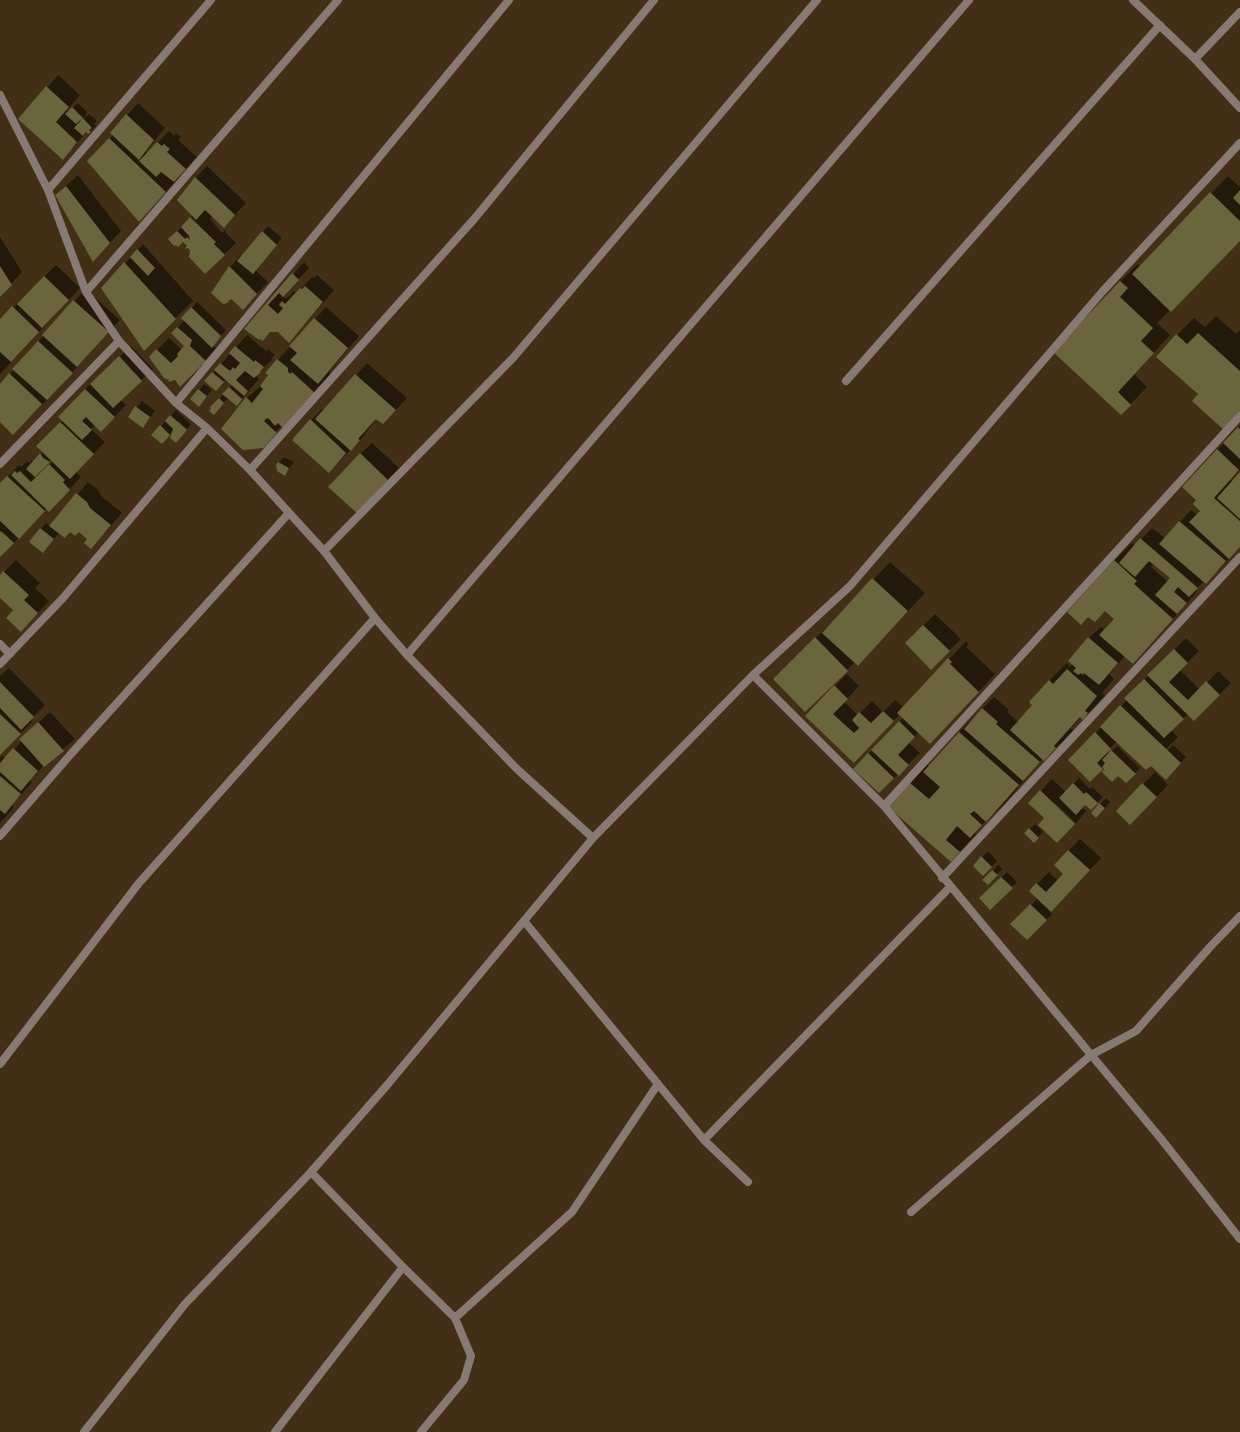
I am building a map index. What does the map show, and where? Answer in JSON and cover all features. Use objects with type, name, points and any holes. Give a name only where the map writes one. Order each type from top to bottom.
[{"type":"street","points":[[48,190],[211,0]]},
{"type":"street","points":[[86,292],[338,0]]},
{"type":"street","points":[[176,403],[509,0]]},
{"type":"street","points":[[250,470],[475,218],[654,0]]},
{"type":"street","points":[[324,551],[513,358],[817,0]]},
{"type":"street","points":[[407,655],[969,0]]},
{"type":"street","points":[[1133,0],[1195,59],[1240,108]]},
{"type":"street","points":[[1195,59],[1240,12]]},
{"type":"street","points":[[846,381],[1160,25]]},
{"type":"street","points":[[0,95],[48,190],[86,292],[119,341],[176,403],[207,428],[250,470],[324,551],[375,618],[407,655],[517,769],[593,838]]},
{"type":"street","points":[[84,1432],[185,1304],[311,1172],[388,1084],[593,838],[754,675],[850,586],[1102,292],[1240,143]]},
{"type":"street","points":[[0,464],[119,341]]},
{"type":"street","points":[[884,806],[1240,416]]},
{"type":"street","points":[[0,664],[63,598],[207,428]]},
{"type":"street","points":[[0,836],[70,755],[289,513]]},
{"type":"street","points":[[942,878],[1240,557]]},
{"type":"street","points":[[0,1064],[139,883],[375,618]]},
{"type":"street","points":[[0,644],[10,654]]},
{"type":"street","points":[[754,675],[884,806],[950,888],[1162,1140],[1240,1238]]},
{"type":"street","points":[[704,1140],[950,888]]},
{"type":"street","points":[[910,1212],[1091,1055],[1136,1031],[1210,947],[1240,916]]},
{"type":"street","points":[[524,921],[704,1140],[748,1182]]},
{"type":"street","points":[[455,1318],[572,1212],[658,1084]]},
{"type":"street","points":[[311,1172],[403,1268],[455,1318],[471,1356],[464,1380],[421,1432]]},
{"type":"street","points":[[275,1432],[403,1268]]},
{"type":"building","points":[[46,86],[69,107],[56,122],[77,142],[63,160],[18,119]]},
{"type":"building","points":[[72,107],[83,118],[76,124],[65,114]]},
{"type":"building","points":[[126,114],[154,140],[139,160],[110,133]]},
{"type":"building","points":[[83,118],[92,128],[89,130],[91,132],[88,134],[86,132],[83,136],[74,128]]},
{"type":"building","points":[[109,138],[166,192],[139,222],[87,161]]},
{"type":"building","points":[[157,142],[162,146],[164,144],[170,149],[167,152],[186,169],[174,182],[161,172],[156,177],[139,161]]},
{"type":"building","points":[[195,177],[235,215],[224,228],[205,210],[196,220],[177,200]]},
{"type":"building","points":[[66,186],[110,243],[93,262],[55,195]]},
{"type":"building","points":[[1240,190],[1240,205],[1233,198]]},
{"type":"building","points":[[1210,192],[1240,221],[1240,241],[1171,312],[1132,274]]},
{"type":"building","points":[[190,217],[216,242],[214,244],[225,255],[205,274],[189,257],[190,251],[188,248],[185,248],[187,246],[183,242],[178,247],[176,245],[174,246],[168,239],[177,231],[185,239],[187,237],[190,240],[189,236],[181,227]]},
{"type":"building","points":[[262,231],[277,245],[253,274],[237,261]]},
{"type":"building","points":[[137,249],[155,268],[148,276],[130,257]]},
{"type":"building","points":[[124,262],[176,319],[144,351],[101,288]]},
{"type":"building","points":[[0,266],[12,285],[0,297]]},
{"type":"building","points":[[229,266],[257,294],[243,310],[231,299],[227,303],[223,304],[211,293]]},
{"type":"building","points":[[292,273],[299,280],[283,297],[279,293],[268,305],[278,314],[283,308],[279,305],[282,301],[285,304],[300,288],[302,289],[305,286],[323,302],[289,343],[278,332],[270,332],[263,341],[260,339],[259,340],[244,329]]},
{"type":"building","points":[[44,276],[69,300],[42,328],[17,304]]},
{"type":"building","points":[[1120,281],[1128,288],[1120,297],[1153,328],[1141,341],[1154,353],[1118,392],[1131,405],[1121,415],[1053,352]]},
{"type":"building","points":[[73,300],[109,332],[77,367],[42,335]]},
{"type":"building","points":[[12,306],[39,332],[11,362],[0,352],[0,319]]},
{"type":"building","points":[[191,307],[221,336],[212,348],[181,318]]},
{"type":"building","points":[[314,318],[348,348],[318,384],[290,360],[297,353],[289,346]]},
{"type":"building","points":[[177,327],[192,340],[190,346],[206,361],[180,387],[175,380],[168,382],[169,380],[164,378],[149,357],[156,349],[171,363],[178,356],[177,354],[184,346],[171,333]]},
{"type":"building","points":[[1198,333],[1240,371],[1240,412],[1224,430],[1192,401],[1198,394],[1156,357],[1176,334],[1187,344]]},
{"type":"building","points":[[38,341],[73,373],[47,400],[12,369]]},
{"type":"building","points":[[235,346],[254,362],[255,360],[264,367],[254,378],[245,371],[236,380],[248,391],[244,396],[214,370],[220,363],[230,371],[233,367],[235,369],[240,363],[229,353]]},
{"type":"building","points":[[119,356],[142,381],[113,408],[90,384]]},
{"type":"building","points":[[277,359],[288,368],[288,372],[291,374],[292,372],[315,393],[283,428],[278,423],[275,426],[267,418],[264,421],[277,433],[264,448],[243,450],[221,429],[246,397],[252,403],[263,389],[260,386],[268,375],[265,373]]},
{"type":"building","points":[[212,372],[224,382],[216,391],[204,381]]},
{"type":"building","points":[[9,373],[42,404],[13,435],[0,422],[0,384]]},
{"type":"building","points":[[355,374],[396,410],[383,424],[376,419],[358,439],[360,440],[351,451],[315,419]]},
{"type":"building","points":[[229,387],[242,399],[237,406],[222,394]]},
{"type":"building","points":[[85,389],[115,417],[101,432],[86,417],[82,421],[92,430],[82,440],[58,417]]},
{"type":"building","points":[[198,389],[207,396],[199,407],[190,399]]},
{"type":"building","points":[[219,398],[224,403],[214,415],[209,411],[211,409],[210,407]]},
{"type":"building","points":[[135,406],[150,417],[143,428],[128,417]]},
{"type":"building","points":[[170,415],[187,430],[176,443],[170,438],[173,429],[165,421]]},
{"type":"building","points":[[310,419],[346,453],[329,473],[292,440]]},
{"type":"building","points":[[60,422],[94,454],[70,479],[36,446]]},
{"type":"building","points":[[160,425],[170,435],[162,444],[151,435]]},
{"type":"building","points":[[1238,427],[1240,429],[1240,459],[1223,443]]},
{"type":"building","points":[[1217,449],[1239,470],[1214,498],[1240,521],[1240,547],[1229,559],[1189,522],[1200,511],[1193,504],[1196,500],[1182,487]]},
{"type":"building","points":[[40,453],[43,458],[50,462],[35,477],[26,469]]},
{"type":"building","points":[[360,453],[388,480],[357,513],[328,487]]},
{"type":"building","points":[[278,462],[289,468],[285,476],[277,471],[276,465]]},
{"type":"building","points":[[49,464],[65,480],[63,482],[70,490],[49,512],[11,475],[15,471],[17,473],[20,471],[31,482]]},
{"type":"building","points":[[1240,472],[1240,519],[1217,498]]},
{"type":"building","points":[[7,476],[45,511],[19,539],[0,521],[0,483]]},
{"type":"building","points":[[76,493],[87,502],[90,508],[111,525],[91,549],[84,543],[87,539],[79,532],[75,536],[70,532],[65,538],[49,526]]},
{"type":"building","points":[[1179,521],[1226,561],[1206,584],[1159,544]]},
{"type":"building","points":[[40,528],[54,539],[43,553],[29,542]]},
{"type":"building","points":[[1,531],[14,543],[0,557],[0,532]]},
{"type":"building","points":[[1140,538],[1198,588],[1189,597],[1178,587],[1174,592],[1187,603],[1177,614],[1155,595],[1170,578],[1149,561],[1135,577],[1119,563]]},
{"type":"building","points":[[1114,560],[1137,581],[1134,584],[1173,619],[1133,664],[1099,635],[1114,619],[1105,611],[1095,622],[1088,617],[1081,625],[1067,612]]},
{"type":"building","points":[[3,571],[29,595],[24,600],[38,613],[21,632],[6,618],[13,610],[0,598],[0,575]]},
{"type":"building","points":[[872,578],[908,611],[858,666],[822,633]]},
{"type":"building","points":[[923,625],[950,651],[931,670],[905,643]]},
{"type":"building","points":[[815,637],[848,671],[805,712],[773,679]]},
{"type":"building","points":[[1088,637],[1118,663],[1099,685],[1084,673],[1083,675],[1081,673],[1078,675],[1073,671],[1076,668],[1068,661]]},
{"type":"building","points":[[1174,649],[1188,663],[1169,682],[1188,700],[1206,681],[1220,695],[1194,721],[1147,675]]},
{"type":"building","points":[[948,658],[952,662],[950,664],[979,692],[930,744],[897,713]]},
{"type":"building","points":[[1067,669],[1097,696],[1085,711],[1088,713],[1083,720],[1080,717],[1054,746],[1056,748],[1044,761],[1010,730],[1032,705],[1029,702],[1049,680],[1053,684]]},
{"type":"building","points":[[1144,679],[1184,719],[1164,738],[1124,698]]},
{"type":"building","points":[[0,682],[34,717],[21,730],[0,708]]},
{"type":"building","points":[[834,685],[848,699],[833,714],[854,733],[859,728],[852,720],[859,712],[871,723],[883,711],[894,721],[854,763],[805,716]]},
{"type":"building","points":[[1120,705],[1181,763],[1166,780],[1151,766],[1146,770],[1100,727]]},
{"type":"building","points":[[982,708],[998,722],[996,724],[1040,762],[1023,781],[964,729]]},
{"type":"building","points":[[0,714],[21,734],[0,755]]},
{"type":"building","points":[[899,721],[915,737],[898,755],[909,765],[899,776],[871,750]]},
{"type":"building","points":[[38,722],[64,751],[44,767],[19,739]]},
{"type":"building","points":[[959,732],[1019,785],[986,822],[974,811],[970,814],[982,825],[970,838],[957,826],[946,840],[960,852],[951,862],[887,806],[909,782],[929,799],[940,787],[923,772]]},
{"type":"building","points":[[1095,732],[1111,749],[1097,763],[1103,769],[1090,782],[1068,760]]},
{"type":"building","points":[[13,748],[38,771],[21,791],[0,772],[0,763]]},
{"type":"building","points":[[1111,750],[1136,774],[1126,783],[1118,776],[1112,782],[1102,772],[1104,769],[1102,767],[1105,763],[1102,760]]},
{"type":"building","points":[[868,753],[894,778],[879,793],[853,769]]},
{"type":"building","points":[[0,776],[21,794],[5,814],[0,810]]},
{"type":"building","points":[[1073,783],[1084,794],[1086,792],[1098,803],[1091,810],[1085,805],[1076,815],[1059,798]]},
{"type":"building","points":[[1142,783],[1157,797],[1130,825],[1116,811]]},
{"type":"building","points":[[1040,790],[1075,824],[1057,843],[1038,825],[1044,818],[1028,803]]},
{"type":"building","points":[[1099,803],[1105,808],[1096,818],[1091,813]]},
{"type":"building","points":[[1029,828],[1039,838],[1034,843],[1024,833]]},
{"type":"building","points":[[1068,850],[1090,870],[1051,912],[1029,891],[1036,883],[1046,892],[1063,874],[1054,865]]},
{"type":"building","points":[[981,856],[992,867],[983,876],[973,866]]},
{"type":"building","points":[[992,870],[998,875],[988,885],[982,880]]},
{"type":"building","points":[[1001,877],[1013,888],[990,910],[979,898]]},
{"type":"building","points":[[1030,904],[1047,920],[1027,940],[1010,924]]}]
